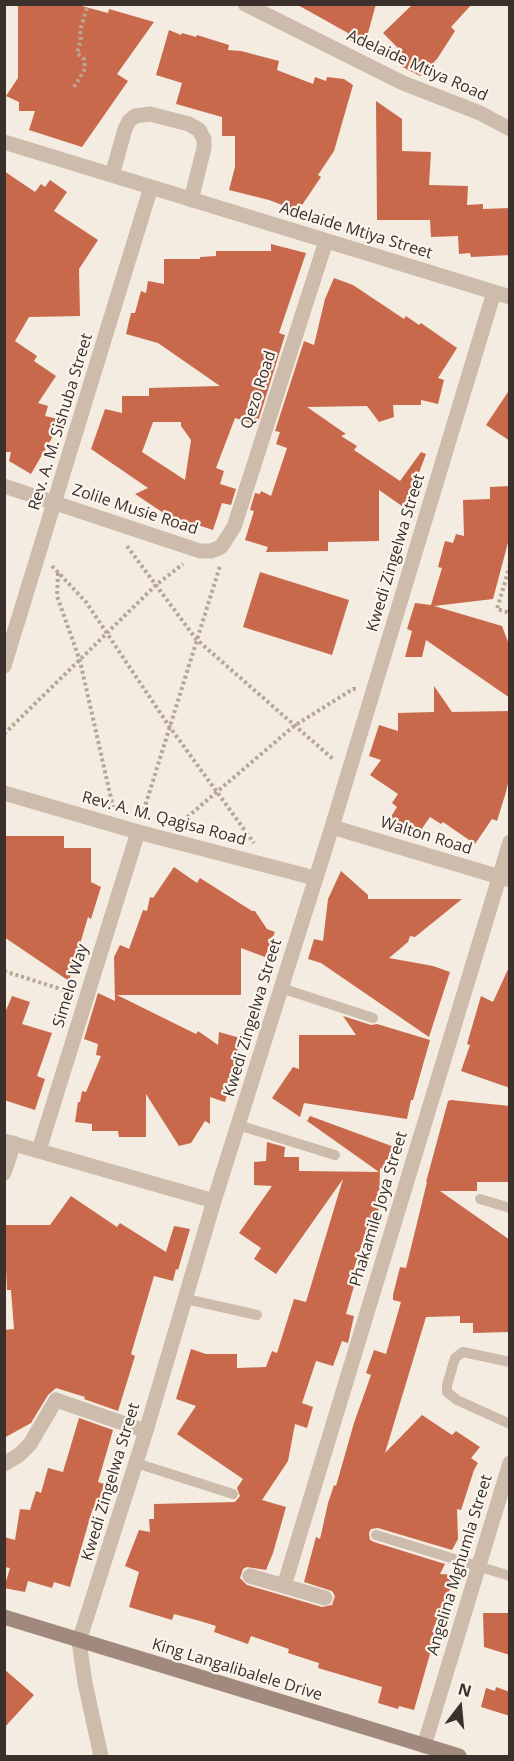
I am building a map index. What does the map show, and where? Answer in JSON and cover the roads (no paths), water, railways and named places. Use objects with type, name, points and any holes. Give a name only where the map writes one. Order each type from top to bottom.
[{"type":"street","name":"Adelaide Mtiya Road","points":[[245,4],[403,83],[480,113],[510,129]]},
{"type":"street","points":[[112,175],[125,129],[135,116],[150,114],[179,121],[200,130],[204,139],[204,148],[191,200]]},
{"type":"street","name":"Adelaide Mtiya Street","points":[[4,142],[510,297]]},
{"type":"street","name":"Rev. A. M. Sishuba Street","points":[[4,666],[151,187]]},
{"type":"street","name":"Qezo Road","points":[[221,547],[234,527],[326,241]]},
{"type":"street","name":"Kwedi Zingelwa Street","points":[[101,1756],[85,1683],[80,1641],[146,1431],[214,1201],[332,827],[494,292]]},
{"type":"street","name":"Zolile Musie Road","points":[[4,486],[200,551],[211,551],[221,547]]},
{"type":"street","name":"Rev. A. M. Qagisa Road","points":[[4,793],[138,832],[315,878]]},
{"type":"street","name":"Walton Road","points":[[332,827],[504,878]]},
{"type":"street","name":"Simelo Way","points":[[39,1150],[138,832]]},
{"type":"street","name":"Phakamile Joya Street","points":[[284,1586],[504,878],[510,842]]},
{"type":"street","points":[[4,1173],[9,1142],[214,1201]]},
{"type":"street","points":[[4,1464],[30,1444],[56,1400],[146,1431]]},
{"type":"street","name":"Angelina Mghumla Street","points":[[424,1746],[510,1463]]},
{"type":"street","points":[[250,1576],[325,1598]]},
{"type":"street","name":"King Langalibalele Drive","points":[[4,1617],[459,1756]]},
{"type":"lane","points":[[281,988],[373,1018]]},
{"type":"lane","points":[[238,1125],[335,1155]]},
{"type":"lane","points":[[480,1199],[510,1208]]},
{"type":"lane","points":[[186,1299],[257,1314]]},
{"type":"lane","points":[[510,1362],[463,1352],[455,1358],[447,1392],[457,1400],[510,1424]]},
{"type":"lane","points":[[136,1463],[233,1494]]},
{"type":"lane","points":[[376,1535],[510,1576]]}]
